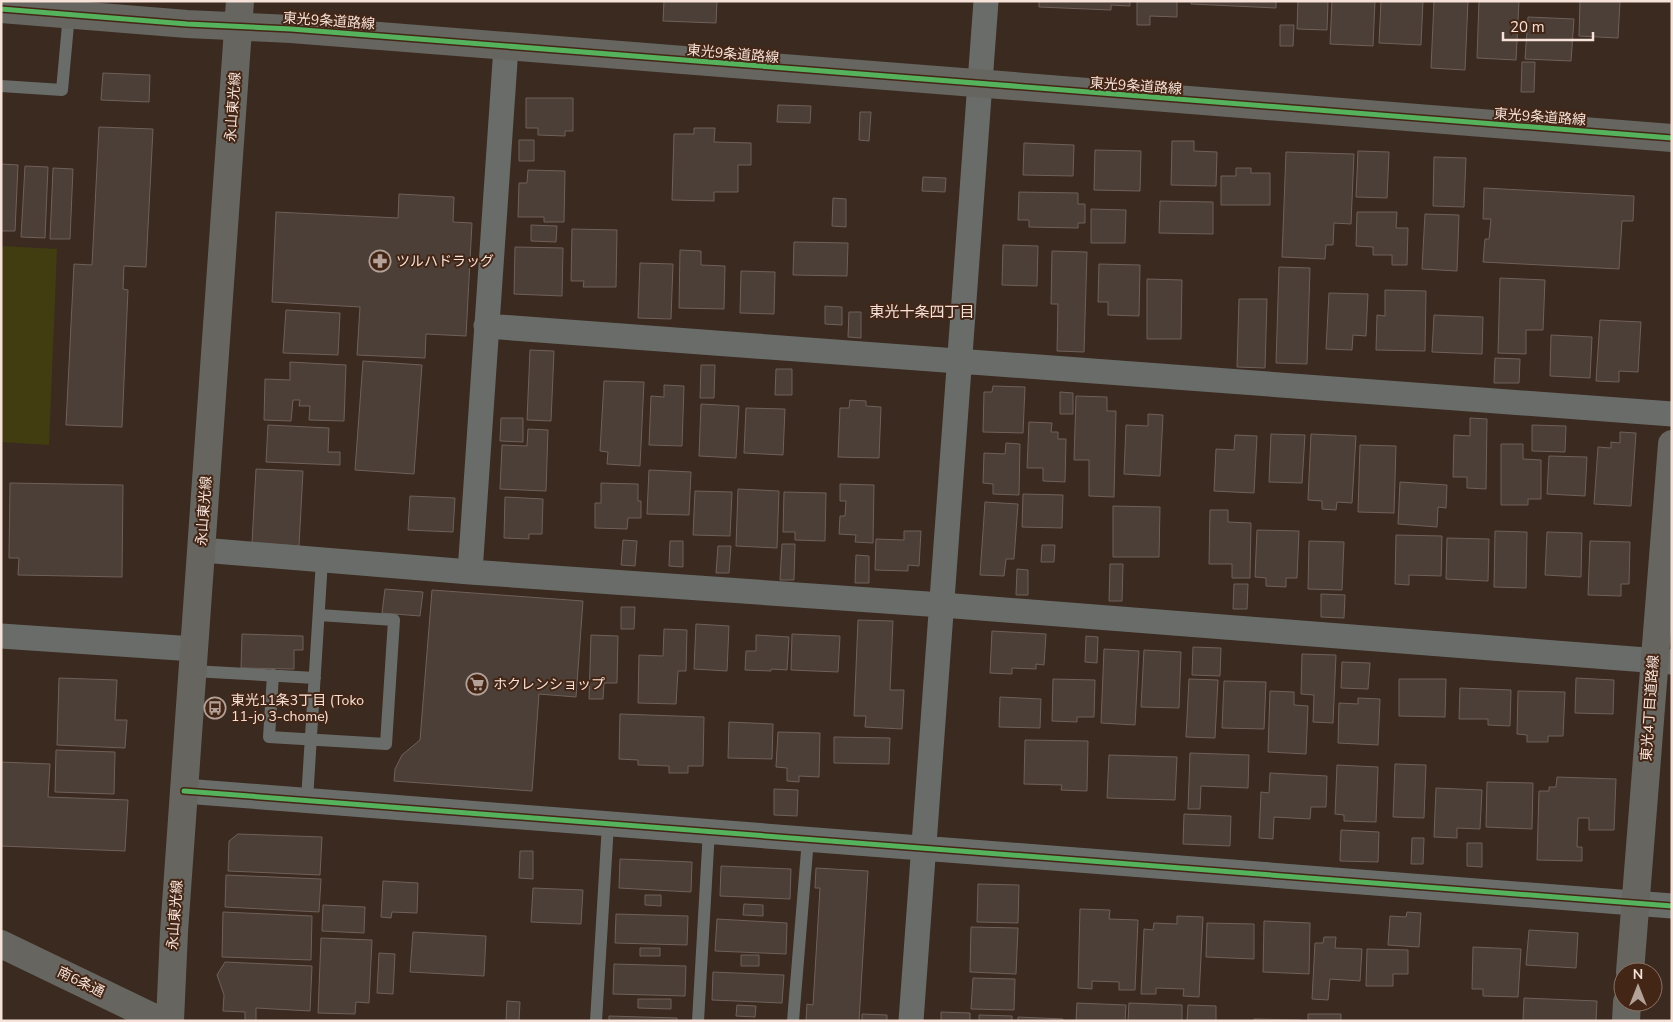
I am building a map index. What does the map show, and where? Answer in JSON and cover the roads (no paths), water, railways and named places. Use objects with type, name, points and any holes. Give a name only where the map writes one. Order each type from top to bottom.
[{"type":"street","points":[[911,1021],[986,1]]},
{"type":"street","name":"東光9条道路線","points":[[1,9],[187,24],[239,14],[291,29],[980,85],[1672,138]]},
{"type":"street","name":"永山東光線","points":[[170,1021],[174,932],[239,14]]},
{"type":"street","points":[[470,572],[506,47]]},
{"type":"street","points":[[486,326],[1672,414]]},
{"type":"street","name":"東光4丁目道路線","points":[[1631,962],[1635,903],[1663,661],[1672,444]]},
{"type":"street","points":[[202,550],[470,572],[942,605],[1663,661]]},
{"type":"street","points":[[1,636],[194,660]]},
{"type":"street","points":[[184,791],[709,830],[1672,906]]},
{"type":"street","name":"南6条通","points":[[1,944],[161,1021]]},
{"type":"lane","points":[[1,86],[62,90],[69,14]]},
{"type":"lane","points":[[307,800],[322,560]]},
{"type":"lane","points":[[273,675],[269,737],[386,744],[394,620],[319,615]]},
{"type":"lane","points":[[194,660],[273,675],[315,678]]},
{"type":"lane","points":[[596,1021],[608,824]]},
{"type":"lane","points":[[698,1021],[709,830]]},
{"type":"lane","points":[[793,1021],[808,839]]},
{"type":"place","name":"ツルハドラッグ","points":[[380,261]]},
{"type":"place","name":"ホクレンショップ","points":[[477,684]]},
{"type":"place","name":"東光11条3丁目 (Toko 11-jo 3-chome)","points":[[215,708]]},
{"type":"district","name":"東光十条四丁目","points":[[922,312]]}]
